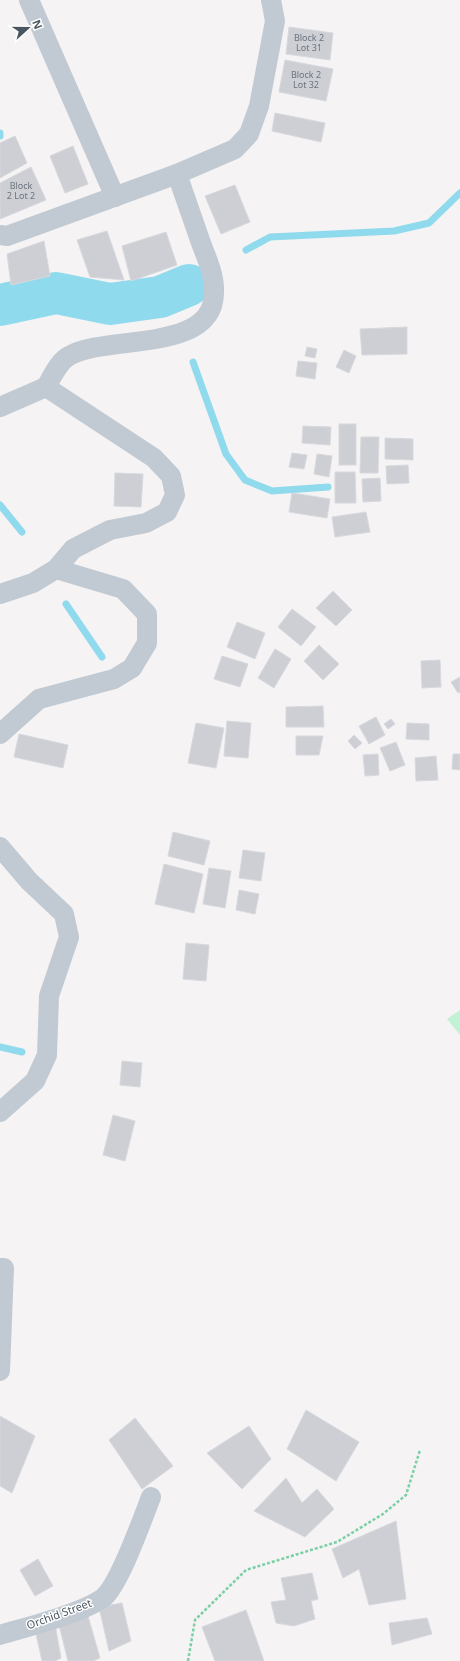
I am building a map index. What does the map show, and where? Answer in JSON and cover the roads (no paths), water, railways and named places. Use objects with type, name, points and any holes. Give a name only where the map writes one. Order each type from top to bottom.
[{"type":"street","points":[[29,0],[115,197]]},
{"type":"street","points":[[0,235],[7,236],[115,197],[177,174],[235,149],[249,134],[259,106],[275,21],[271,0]]},
{"type":"street","points":[[0,407],[46,387],[69,356],[96,346],[167,337],[194,326],[208,314],[214,294],[212,274],[177,174]]},
{"type":"street","points":[[0,594],[33,583],[56,569],[73,549],[110,530],[146,523],[167,512],[175,495],[171,476],[154,458],[46,387]]},
{"type":"street","points":[[0,734],[39,698],[114,679],[132,668],[147,643],[147,614],[123,589],[56,569]]},
{"type":"street","points":[[0,847],[29,881],[64,914],[69,937],[48,996],[47,1055],[35,1081],[0,1112]]},
{"type":"street","points":[[0,1268],[4,1268],[0,1371]]},
{"type":"street","name":"Orchid Street","points":[[0,1635],[88,1606],[104,1597],[114,1585],[152,1498]]},
{"type":"waterway","points":[[246,250],[270,237],[394,231],[429,223],[460,193]]},
{"type":"waterway","points":[[0,305],[56,293],[110,304],[160,297],[189,285]]},
{"type":"waterway","points":[[193,362],[226,454],[245,480],[272,491],[328,487]]},
{"type":"waterway","points":[[0,505],[22,532]]},
{"type":"waterway","points":[[66,604],[102,657]]},
{"type":"waterway","points":[[0,1047],[22,1052]]}]
